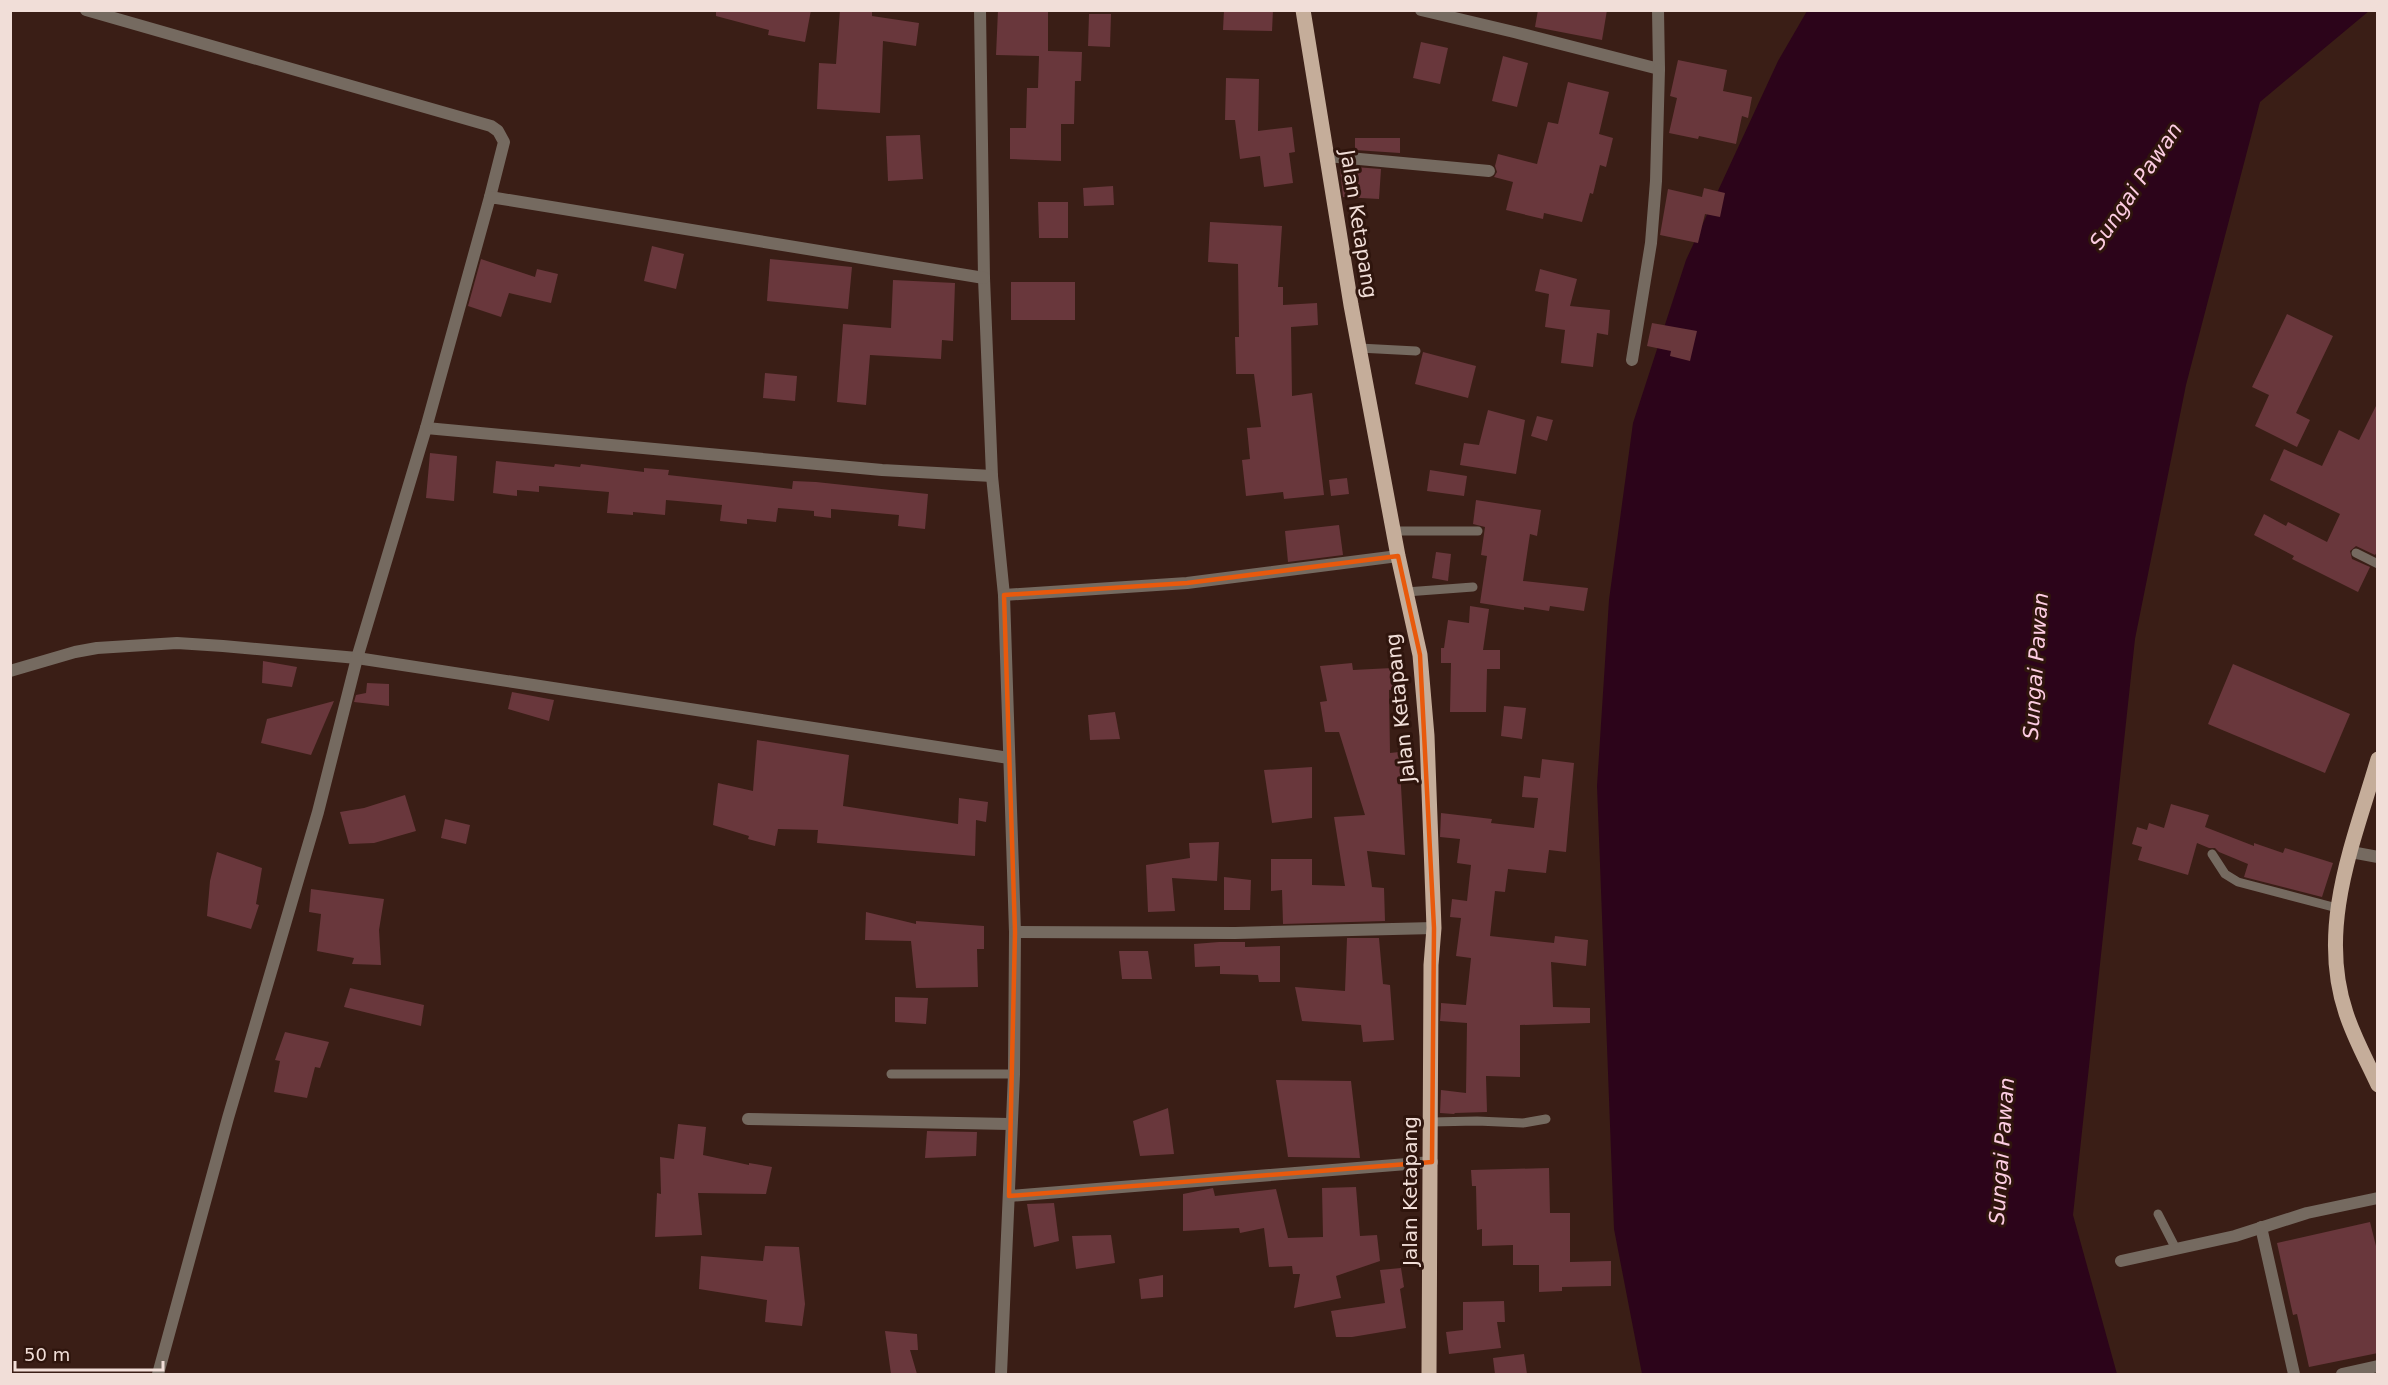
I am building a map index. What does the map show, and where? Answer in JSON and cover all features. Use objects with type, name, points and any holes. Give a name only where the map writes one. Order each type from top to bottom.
[{"type":"main road","name":"Jalan Ketapang","points":[[1303,10],[1359,348],[1398,556],[1420,655],[1427,736],[1434,928],[1431,965],[1432,1162],[1429,1374]]},
{"type":"main road","points":[[2378,759],[2337,908],[2335,954],[2338,982],[2346,1013],[2378,1084]]},
{"type":"street","points":[[86,10],[491,126],[498,130],[504,142],[426,428],[357,658],[318,812],[228,1118],[158,1374]]},
{"type":"street","points":[[980,10],[984,278],[992,476],[1004,595],[1015,932],[1014,1074],[1010,1124],[1001,1374]]},
{"type":"street","points":[[1420,10],[1659,69]]},
{"type":"street","points":[[1632,360],[1651,243],[1656,181],[1658,10]]},
{"type":"street","points":[[1327,156],[1488,171]]},
{"type":"street","points":[[490,197],[984,278]]},
{"type":"street","points":[[426,428],[882,470],[992,476]]},
{"type":"street","points":[[1004,595],[1187,583],[1398,556]]},
{"type":"street","points":[[10,671],[97,648],[177,643],[357,658],[1009,758]]},
{"type":"street","points":[[2351,852],[2378,857]]},
{"type":"street","points":[[1015,932],[1235,933],[1434,928]]},
{"type":"street","points":[[748,1119],[1010,1124]]},
{"type":"street","points":[[1008,1196],[1432,1162]]},
{"type":"street","points":[[2121,1262],[2235,1236],[2307,1213],[2378,1197]]},
{"type":"street","points":[[2261,1227],[2294,1374]]},
{"type":"street","points":[[2342,1374],[2378,1366]]},
{"type":"lane","points":[[1359,348],[1416,351]]},
{"type":"lane","points":[[1394,531],[1478,531]]},
{"type":"lane","points":[[2356,553],[2378,564]]},
{"type":"lane","points":[[1406,592],[1473,587]]},
{"type":"lane","points":[[2212,854],[2225,874],[2238,882],[2337,908]]},
{"type":"lane","points":[[891,1074],[1014,1074]]},
{"type":"lane","points":[[1431,1122],[1523,1123],[1546,1119]]},
{"type":"lane","points":[[2158,1214],[2176,1249]]},
{"type":"highlighted area","points":[[1398,556],[1420,655],[1434,928],[1432,1162],[1009,1196],[1015,932],[1004,595],[1187,583]]},
{"type":"water","name":"Sungai Pawan","points":[[1807,11],[2369,11],[2260,102],[2186,385],[2135,639],[2073,1215],[2117,1374],[1642,1374],[1614,1229],[1597,786],[1609,600],[1633,423],[1686,260],[1778,61]]},
{"type":"building","points":[[716,10],[811,10],[805,42],[768,35],[769,30],[716,16]]},
{"type":"building","points":[[840,10],[872,10],[872,16],[919,23],[916,46],[883,41],[880,113],[817,109],[819,63],[836,64]]},
{"type":"building","points":[[998,10],[1048,10],[1048,51],[1082,52],[1081,81],[1075,81],[1074,124],[1061,124],[1061,161],[1010,159],[1010,128],[1026,128],[1027,88],[1038,88],[1039,56],[996,55]]},
{"type":"building","points":[[1224,10],[1273,10],[1272,31],[1223,30]]},
{"type":"building","points":[[1538,10],[1607,10],[1602,40],[1535,27]]},
{"type":"building","points":[[1089,14],[1111,14],[1110,47],[1088,46]]},
{"type":"building","points":[[1421,42],[1448,48],[1440,84],[1413,78]]},
{"type":"building","points":[[1503,56],[1528,63],[1517,107],[1492,101]]},
{"type":"building","points":[[1678,60],[1727,70],[1723,91],[1752,97],[1748,118],[1742,116],[1736,144],[1699,136],[1698,139],[1669,133],[1677,98],[1670,96]]},
{"type":"building","points":[[1226,78],[1259,79],[1258,131],[1292,127],[1295,152],[1289,153],[1293,183],[1264,187],[1260,156],[1240,159],[1235,120],[1225,120]]},
{"type":"building","points":[[1568,82],[1609,92],[1599,134],[1613,138],[1606,167],[1600,165],[1593,194],[1590,193],[1582,222],[1544,213],[1543,219],[1506,210],[1513,182],[1494,177],[1497,172],[1495,166],[1498,154],[1537,164],[1548,122],[1558,124]]},
{"type":"building","points":[[920,135],[923,179],[888,181],[886,136]]},
{"type":"building","points":[[1355,138],[1400,138],[1400,153],[1355,150]]},
{"type":"building","points":[[1355,167],[1381,169],[1379,199],[1343,197],[1340,169],[1355,170]]},
{"type":"building","points":[[1113,186],[1114,205],[1084,206],[1083,188]]},
{"type":"building","points":[[1704,188],[1725,193],[1720,217],[1705,214],[1698,243],[1660,235],[1668,189],[1702,197]]},
{"type":"building","points":[[1038,202],[1068,202],[1068,238],[1039,238]]},
{"type":"building","points":[[1210,222],[1282,226],[1278,287],[1283,287],[1283,305],[1317,303],[1318,325],[1291,327],[1292,396],[1312,393],[1324,495],[1284,499],[1283,492],[1246,496],[1242,460],[1250,459],[1247,428],[1261,427],[1254,374],[1236,374],[1235,337],[1239,337],[1238,264],[1208,262]]},
{"type":"building","points":[[652,246],[684,254],[676,289],[644,281]]},
{"type":"building","points":[[481,259],[535,277],[537,269],[558,274],[551,303],[509,293],[501,317],[468,306]]},
{"type":"building","points":[[770,259],[852,267],[848,309],[767,301]]},
{"type":"building","points":[[1540,269],[1577,279],[1570,306],[1610,310],[1608,335],[1597,333],[1593,367],[1561,363],[1565,330],[1545,327],[1549,294],[1535,291]]},
{"type":"building","points":[[893,280],[955,283],[953,341],[942,340],[941,359],[870,355],[866,405],[837,402],[843,324],[891,328]]},
{"type":"building","points":[[1011,282],[1075,282],[1075,320],[1011,320]]},
{"type":"building","points":[[2287,314],[2333,336],[2296,413],[2310,420],[2297,447],[2255,426],[2269,395],[2252,387]]},
{"type":"building","points":[[1652,323],[1697,331],[1690,361],[1670,356],[1671,351],[1647,346]]},
{"type":"building","points":[[1423,352],[1476,366],[1468,398],[1415,384]]},
{"type":"building","points":[[765,373],[797,376],[795,401],[763,398]]},
{"type":"building","points":[[2378,402],[2378,551],[2375,555],[2356,546],[2350,551],[2352,559],[2370,567],[2358,592],[2292,559],[2294,556],[2254,535],[2264,514],[2286,526],[2288,522],[2327,542],[2340,514],[2270,480],[2284,449],[2322,466],[2339,430],[2359,440]]},
{"type":"building","points":[[1488,410],[1525,420],[1516,474],[1460,465],[1464,443],[1479,445]]},
{"type":"building","points":[[1537,416],[1553,420],[1547,441],[1531,436]]},
{"type":"building","points":[[430,453],[457,456],[454,501],[426,498]]},
{"type":"building","points":[[496,461],[554,467],[555,464],[580,467],[581,464],[644,472],[644,468],[669,470],[668,475],[792,489],[793,481],[928,494],[925,529],[898,526],[899,515],[831,509],[831,518],[814,516],[814,511],[778,508],[776,522],[747,519],[747,524],[720,521],[722,505],[666,500],[665,515],[633,512],[633,515],[607,513],[609,492],[539,486],[539,492],[517,490],[517,496],[493,493]]},
{"type":"building","points":[[1430,470],[1467,476],[1464,496],[1427,491]]},
{"type":"building","points":[[1347,478],[1349,494],[1331,496],[1329,480]]},
{"type":"building","points":[[1476,500],[1541,510],[1537,536],[1530,534],[1523,581],[1588,588],[1584,611],[1550,606],[1549,611],[1524,607],[1524,610],[1480,603],[1487,556],[1481,555],[1485,527],[1473,524]]},
{"type":"building","points":[[1339,525],[1343,555],[1288,562],[1285,531]]},
{"type":"building","points":[[1436,552],[1451,554],[1448,581],[1432,578]]},
{"type":"building","points":[[1470,606],[1489,609],[1483,650],[1500,650],[1500,669],[1487,669],[1486,712],[1450,712],[1451,663],[1441,663],[1441,648],[1444,648],[1448,620],[1469,623]]},
{"type":"building","points":[[263,661],[297,667],[292,687],[262,683]]},
{"type":"building","points":[[1352,663],[1353,670],[1392,668],[1395,689],[1389,690],[1390,753],[1399,752],[1405,855],[1367,851],[1372,887],[1384,888],[1385,921],[1283,924],[1282,890],[1271,891],[1271,859],[1312,859],[1312,885],[1345,886],[1334,817],[1365,815],[1339,732],[1325,732],[1320,702],[1327,701],[1320,666]]},
{"type":"building","points":[[2233,664],[2350,714],[2325,773],[2208,724]]},
{"type":"building","points":[[367,683],[389,684],[389,706],[354,702],[356,695],[366,693]]},
{"type":"building","points":[[512,692],[554,700],[549,721],[508,709]]},
{"type":"building","points":[[334,701],[311,755],[261,743],[267,719]]},
{"type":"building","points":[[1504,706],[1526,708],[1522,739],[1501,736]]},
{"type":"building","points":[[1115,712],[1120,739],[1090,740],[1088,715]]},
{"type":"building","points":[[757,740],[849,755],[843,806],[958,824],[959,798],[988,802],[986,822],[976,820],[975,856],[817,843],[818,830],[778,829],[775,846],[748,839],[749,836],[713,825],[718,783],[753,791]]},
{"type":"building","points":[[1542,759],[1574,763],[1566,852],[1549,850],[1546,873],[1508,869],[1505,892],[1495,891],[1490,936],[1554,943],[1555,936],[1588,940],[1586,966],[1551,962],[1553,1007],[1590,1008],[1590,1023],[1520,1025],[1520,1077],[1486,1076],[1487,1112],[1440,1113],[1441,1090],[1466,1093],[1467,1023],[1440,1021],[1441,1003],[1466,1005],[1471,958],[1456,956],[1461,918],[1450,917],[1452,899],[1467,901],[1471,865],[1457,863],[1460,839],[1440,837],[1441,813],[1492,819],[1491,823],[1534,828],[1538,798],[1522,797],[1524,776],[1540,778]]},
{"type":"building","points":[[1312,767],[1312,818],[1272,823],[1264,770]]},
{"type":"building","points":[[405,795],[416,831],[374,843],[349,844],[340,812],[364,808]]},
{"type":"building","points":[[2171,804],[2209,815],[2205,827],[2254,846],[2254,843],[2283,853],[2285,848],[2333,863],[2322,897],[2244,877],[2248,864],[2219,852],[2215,848],[2197,843],[2188,875],[2138,860],[2142,847],[2132,844],[2137,827],[2147,830],[2149,823],[2164,828]]},
{"type":"building","points":[[445,819],[470,825],[466,844],[441,838]]},
{"type":"building","points":[[1219,842],[1217,881],[1172,878],[1175,911],[1148,912],[1146,865],[1190,858],[1189,843]]},
{"type":"building","points":[[217,852],[262,868],[256,904],[259,905],[251,929],[207,916],[210,881]]},
{"type":"building","points":[[1224,877],[1251,880],[1250,910],[1224,910]]},
{"type":"building","points":[[311,889],[384,899],[379,930],[381,965],[352,964],[354,958],[317,951],[321,914],[309,912]]},
{"type":"building","points":[[866,912],[916,924],[916,921],[984,926],[984,949],[977,949],[978,987],[916,988],[911,941],[865,940]]},
{"type":"building","points":[[1347,938],[1379,938],[1383,984],[1390,985],[1394,1040],[1363,1042],[1361,1025],[1302,1021],[1295,987],[1345,991]]},
{"type":"building","points":[[1245,942],[1245,947],[1280,946],[1280,982],[1259,982],[1258,975],[1220,974],[1220,966],[1195,967],[1194,944]]},
{"type":"building","points":[[1119,951],[1148,951],[1152,979],[1122,979]]},
{"type":"building","points":[[350,988],[424,1005],[421,1026],[344,1007]]},
{"type":"building","points":[[895,997],[928,998],[926,1024],[895,1022]]},
{"type":"building","points":[[285,1032],[329,1042],[320,1068],[315,1067],[307,1098],[274,1092],[280,1061],[275,1060]]},
{"type":"building","points":[[1276,1080],[1351,1081],[1360,1158],[1288,1157]]},
{"type":"building","points":[[1168,1108],[1174,1154],[1140,1156],[1133,1121]]},
{"type":"building","points":[[678,1124],[706,1127],[703,1155],[749,1165],[749,1163],[772,1167],[766,1194],[698,1193],[702,1235],[655,1237],[657,1193],[661,1194],[660,1157],[674,1159]]},
{"type":"building","points":[[927,1131],[977,1132],[976,1156],[925,1158]]},
{"type":"building","points":[[1549,1168],[1550,1213],[1570,1213],[1570,1262],[1611,1261],[1611,1286],[1562,1287],[1562,1291],[1539,1292],[1539,1265],[1513,1265],[1513,1245],[1482,1246],[1482,1229],[1477,1230],[1476,1186],[1472,1186],[1471,1170]]},
{"type":"building","points":[[1356,1187],[1360,1236],[1377,1235],[1380,1261],[1336,1276],[1341,1298],[1294,1308],[1300,1274],[1293,1274],[1292,1266],[1269,1267],[1264,1228],[1240,1233],[1239,1228],[1183,1231],[1183,1194],[1213,1188],[1215,1196],[1276,1189],[1288,1238],[1323,1237],[1322,1188]]},
{"type":"building","points":[[1054,1203],[1059,1241],[1034,1247],[1027,1204]]},
{"type":"building","points":[[2370,1222],[2378,1254],[2378,1353],[2309,1367],[2297,1314],[2293,1315],[2277,1243]]},
{"type":"building","points":[[1111,1235],[1115,1263],[1076,1269],[1072,1236]]},
{"type":"building","points":[[765,1246],[799,1247],[805,1304],[802,1326],[765,1322],[767,1300],[699,1289],[701,1256],[763,1261]]},
{"type":"building","points":[[1401,1268],[1404,1287],[1400,1289],[1406,1328],[1352,1337],[1336,1337],[1331,1311],[1385,1303],[1380,1270]]},
{"type":"building","points":[[1163,1275],[1163,1297],[1141,1299],[1139,1279]]},
{"type":"building","points":[[1504,1301],[1505,1322],[1497,1322],[1501,1348],[1449,1354],[1446,1332],[1463,1330],[1463,1302]]},
{"type":"building","points":[[885,1331],[917,1334],[918,1350],[910,1350],[917,1374],[891,1374]]},
{"type":"building","points":[[1524,1354],[1527,1374],[1495,1374],[1493,1358]]}]
